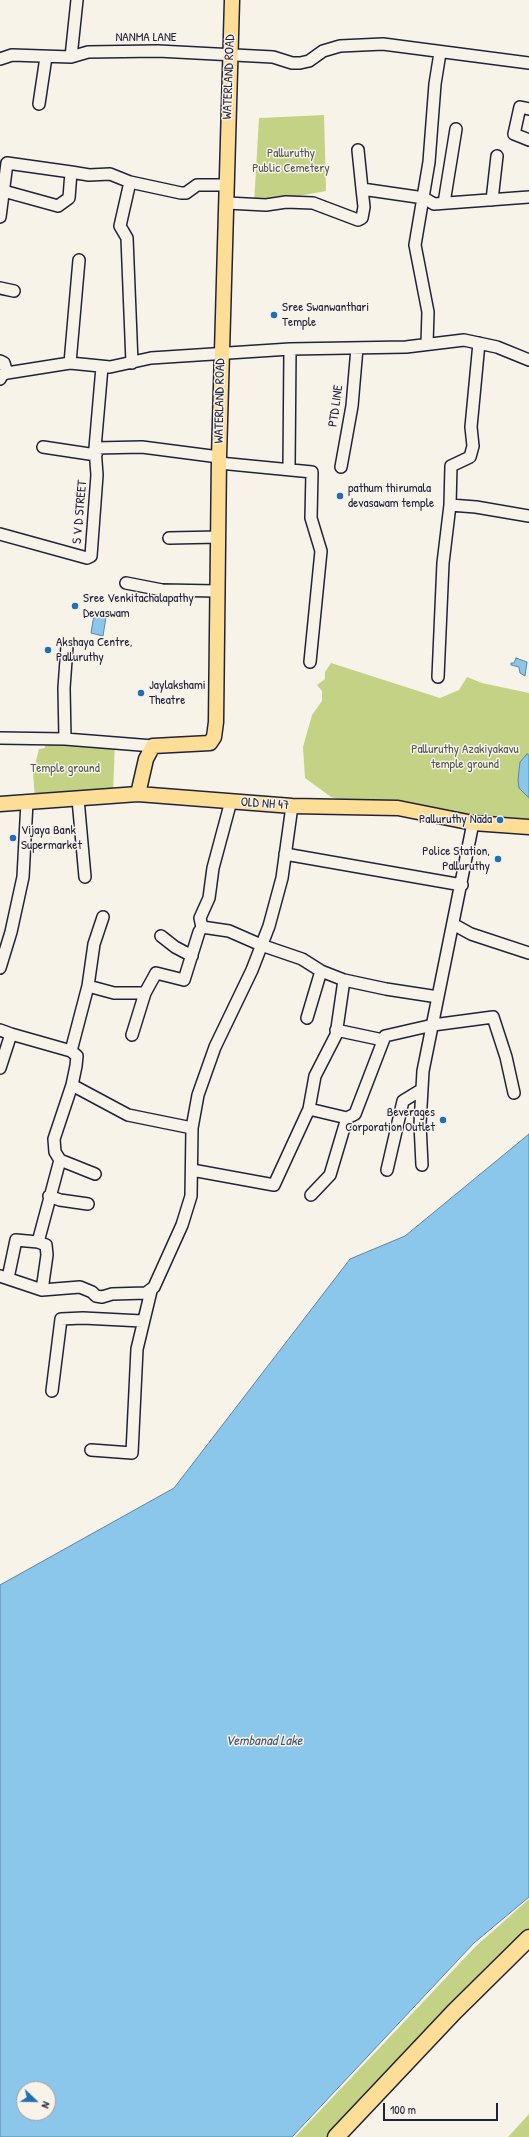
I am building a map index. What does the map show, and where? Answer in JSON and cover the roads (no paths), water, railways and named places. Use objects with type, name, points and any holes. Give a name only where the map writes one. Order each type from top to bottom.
[{"type":"highway","points":[[336,2137],[454,2012],[529,1938]]},
{"type":"main road","name":"WATERLAND ROAD","points":[[153,746],[210,743],[214,737],[216,722],[219,460],[227,203],[225,185],[232,0]]},
{"type":"main road","points":[[138,794],[146,759],[153,746]]},
{"type":"main road","name":"OLD NH 47","points":[[0,804],[138,794],[292,806],[398,808],[473,823],[529,827]]},
{"type":"street","points":[[71,57],[77,0]]},
{"type":"street","name":"NANMA LANE","points":[[0,59],[12,55],[71,57],[88,52],[158,51],[230,54],[273,58],[292,63],[309,62],[323,51],[340,46],[383,44],[440,53]]},
{"type":"street","points":[[427,344],[428,312],[415,245],[424,198],[440,53],[529,63]]},
{"type":"street","points":[[40,104],[46,57]]},
{"type":"street","points":[[529,109],[520,107],[514,134],[529,140]]},
{"type":"street","points":[[444,203],[456,129]]},
{"type":"street","points":[[227,203],[266,205],[286,202],[312,203],[358,220],[362,218],[364,207],[358,150]]},
{"type":"street","points":[[492,200],[497,156]]},
{"type":"street","points":[[0,217],[4,163],[89,175],[110,174],[130,182],[181,193],[186,193],[197,185],[225,185]]},
{"type":"street","points":[[2,191],[58,206],[69,198],[71,172]]},
{"type":"street","points":[[130,182],[120,226],[127,238],[132,363]]},
{"type":"street","points":[[362,189],[424,198],[434,204],[529,197]]},
{"type":"street","points":[[70,363],[79,260]]},
{"type":"street","points":[[0,288],[14,291]]},
{"type":"street","points":[[0,361],[4,363],[4,376],[70,363],[110,367],[151,358],[290,349],[406,347],[464,340],[497,347],[529,360]]},
{"type":"street","points":[[438,677],[443,564],[450,505],[452,466],[470,457],[473,446],[471,427],[479,343]]},
{"type":"street","name":"PTD LINE","points":[[341,467],[352,406],[357,348]]},
{"type":"street","points":[[288,469],[290,349]]},
{"type":"street","name":"S V D STREET","points":[[0,545],[1,534],[87,558],[90,556],[97,475],[95,451],[102,366]]},
{"type":"street","points":[[43,447],[95,451],[142,447],[219,460],[312,472],[311,518],[321,551],[310,662]]},
{"type":"street","points":[[450,505],[476,507],[529,516]]},
{"type":"street","points":[[169,538],[219,537]]},
{"type":"street","points":[[126,583],[162,590],[217,591]]},
{"type":"street","points":[[65,739],[64,688],[67,646]]},
{"type":"street","points":[[0,738],[65,739],[153,746]]},
{"type":"street","points":[[78,799],[86,877]]},
{"type":"street","points":[[132,1035],[145,994],[156,973],[184,980],[199,932],[202,927],[200,918],[209,898],[213,868],[231,801]]},
{"type":"street","points":[[0,965],[11,932],[22,877],[26,802]]},
{"type":"street","points":[[91,1450],[132,1453],[137,1349],[142,1321],[151,1291],[158,1281],[182,1225],[191,1196],[192,1128],[198,1095],[215,1047],[252,970],[261,945],[282,878],[292,806]]},
{"type":"street","points":[[422,1165],[421,1090],[423,1072],[462,886],[473,823]]},
{"type":"street","points":[[285,854],[462,886]]},
{"type":"street","points":[[70,1051],[88,986],[94,944],[103,918]]},
{"type":"street","points":[[453,924],[471,934],[529,953]]},
{"type":"street","points":[[202,927],[229,931],[261,945],[302,959],[321,971],[344,980],[386,989],[438,997]]},
{"type":"street","points":[[160,936],[175,947],[192,956]]},
{"type":"street","points":[[307,1018],[321,971]]},
{"type":"street","points":[[192,1170],[274,1185],[309,1109],[315,1076],[336,1035],[344,980]]},
{"type":"street","points":[[88,986],[114,993],[145,994]]},
{"type":"street","points":[[309,1109],[347,1118],[355,1114],[385,1036],[433,1025],[493,1017],[506,1057],[514,1093]]},
{"type":"street","points":[[0,1030],[70,1051],[77,1056],[72,1086],[54,1139],[55,1152],[60,1160],[95,1174]]},
{"type":"street","points":[[336,1030],[383,1040]]},
{"type":"street","points":[[0,1068],[11,1034]]},
{"type":"street","points":[[72,1086],[128,1115],[192,1128]]},
{"type":"street","points":[[387,1170],[403,1101],[421,1090]]},
{"type":"street","points":[[311,1195],[330,1175],[347,1118]]},
{"type":"street","points":[[38,1242],[49,1196],[60,1160]]},
{"type":"street","points":[[49,1196],[60,1200],[88,1204]]},
{"type":"street","points":[[42,1290],[47,1255],[46,1245],[38,1242],[16,1240],[4,1277],[42,1290],[80,1287],[92,1292],[96,1296],[112,1294],[141,1294],[151,1291]]},
{"type":"street","points":[[52,1391],[61,1319],[83,1318],[142,1321]]},
{"type":"water","points":[[94,615],[106,617],[103,636],[91,633]]},
{"type":"water","points":[[516,658],[527,662],[525,676],[520,673],[519,667],[511,665],[511,663],[514,663]]},
{"type":"water","points":[[527,754],[529,755],[529,798],[519,788],[518,780],[520,762]]},
{"type":"water","name":"Vembanad Lake","points":[[529,1134],[529,1897],[474,1943],[292,2137],[0,2137],[0,1585],[174,1488],[350,1259],[405,1236]]},
{"type":"place","name":"Sree Swanwanthari Temple","points":[[274,315]]},
{"type":"place","name":"pathum thirumala devasawam temple","points":[[340,496]]},
{"type":"place","name":"Sree Venkitachalapathy Devaswam","points":[[75,606]]},
{"type":"place","name":"Akshaya Centre, Palluruthy","points":[[48,650]]},
{"type":"place","name":"Jaylakshami Theatre","points":[[141,693]]},
{"type":"place","name":"Palluruthy Nada","points":[[500,820]]},
{"type":"place","name":"Vijaya Bank Supermarket","points":[[13,838]]},
{"type":"place","name":"Police Station, Palluruthy","points":[[498,859]]},
{"type":"place","name":"Beverages Corporation Outlet","points":[[443,1120]]},
{"type":"park label","name":"Palluruthy Public Cemetery","points":[[291,162]]},
{"type":"park label","name":"Palluruthy Azakiyakavu temple ground","points":[[465,758]]},
{"type":"park label","name":"Temple ground","points":[[65,769]]}]
